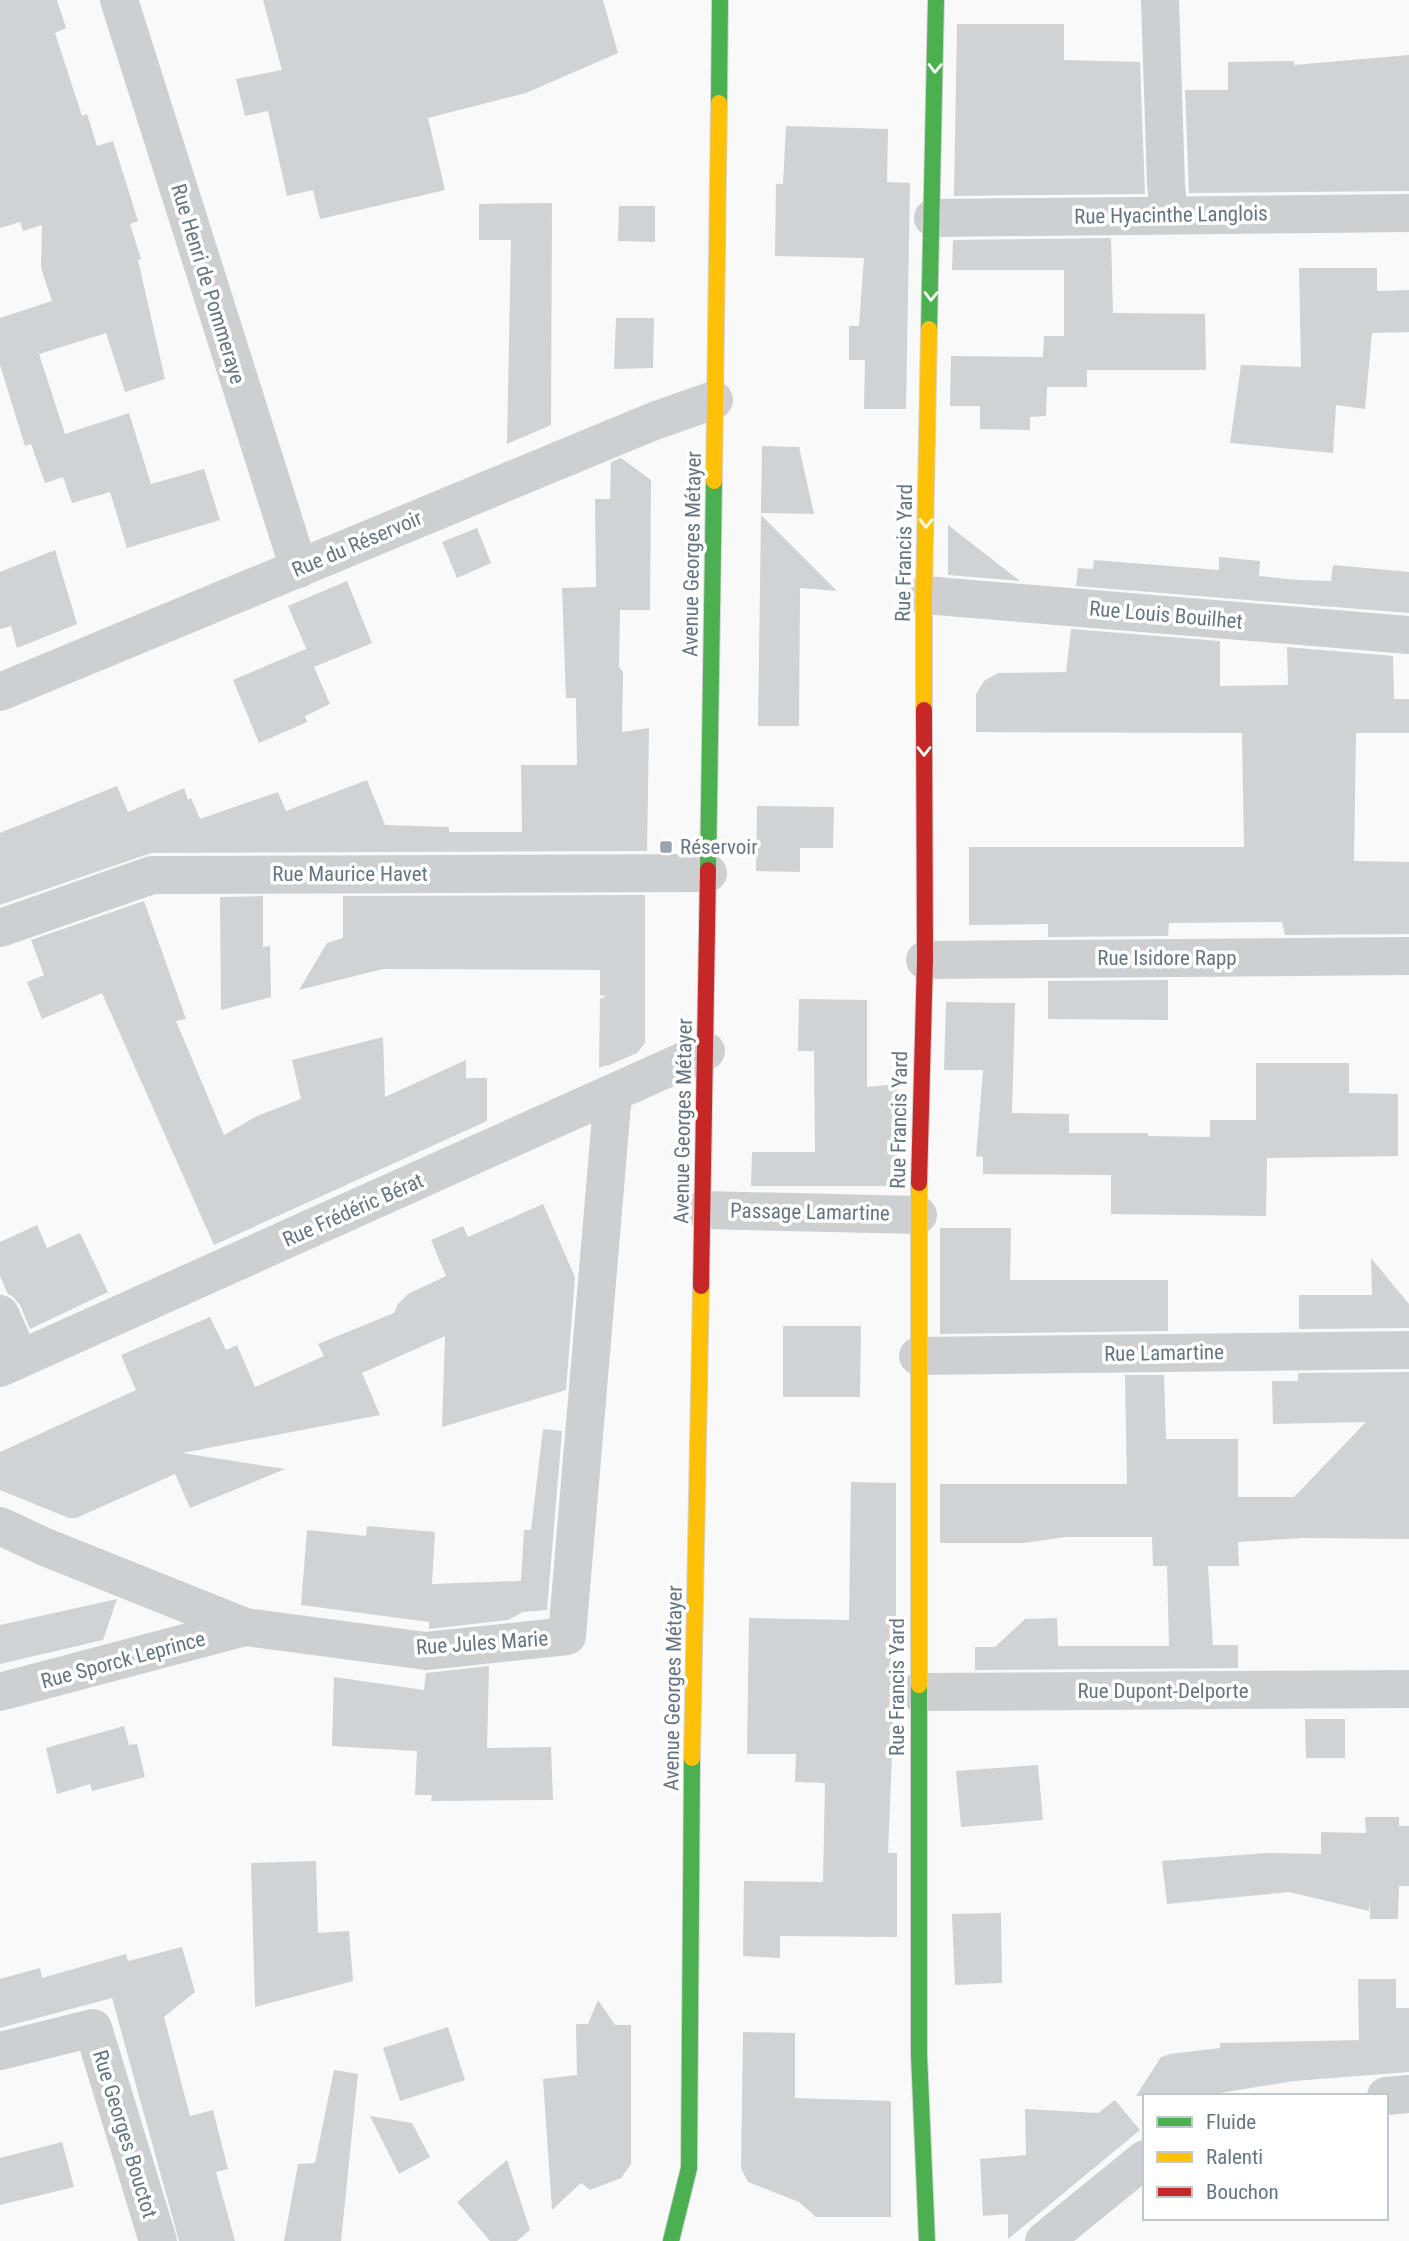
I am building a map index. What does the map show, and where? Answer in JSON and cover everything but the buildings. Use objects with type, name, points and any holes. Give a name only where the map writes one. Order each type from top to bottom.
[{"type":"street","name":"Rue Henri de Pommeraye","points":[[119,0],[299,569]]},
{"type":"street","name":"Avenue Georges Métayer","points":[[671,2241],[690,2168],[693,1681],[706,1051],[720,0]]},
{"type":"street","name":"Rue Francis Yard","points":[[927,2241],[919,2054],[918,1215],[925,960],[924,595],[936,0]]},
{"type":"street","points":[[1160,0],[1169,215]]},
{"type":"street","name":"Rue Hyacinthe Langlois","points":[[933,218],[1409,213]]},
{"type":"street","name":"Rue du Réservoir","points":[[0,692],[654,421],[715,400]]},
{"type":"street","name":"Rue Louis Bouilhet","points":[[924,595],[1409,635]]},
{"type":"street","name":"Rue Maurice Havet","points":[[0,928],[152,874],[708,873]]},
{"type":"street","name":"Rue Isidore Rapp","points":[[925,960],[1409,956]]},
{"type":"street","name":"Rue Frédéric Bérat","points":[[10,1364],[706,1051]]},
{"type":"street","name":"Rue Jules Marie","points":[[0,1526],[45,1547],[245,1627],[426,1651],[566,1636],[613,1093]]},
{"type":"street","name":"Passage Lamartine","points":[[703,1210],[918,1215]]},
{"type":"street","points":[[0,1314],[10,1364]]},
{"type":"street","name":"Rue Lamartine","points":[[918,1356],[1409,1350]]},
{"type":"street","points":[[0,1558],[45,1547]]},
{"type":"street","name":"Rue Sporck Leprince","points":[[0,1692],[245,1627]]},
{"type":"street","name":"Rue Dupont-Delporte","points":[[918,1692],[1409,1689]]},
{"type":"street","name":"Rue Georges Bouctot","points":[[0,2051],[93,2028],[158,2241]]},
{"type":"street","points":[[1388,2096],[1409,2094]]},
{"type":"street","points":[[1044,2241],[1143,2161]]},
{"type":"traffic: fast","points":[[719,103],[720,0]]},
{"type":"traffic: fast","points":[[929,329],[936,0]]},
{"type":"traffic: fast","points":[[708,870],[714,481]]},
{"type":"traffic: fast","points":[[919,1685],[919,2054],[927,2241]]},
{"type":"traffic: fast","points":[[671,2241],[689,2168],[692,1758]]},
{"type":"traffic: slow","points":[[714,481],[719,103]]},
{"type":"traffic: slow","points":[[924,710],[929,329]]},
{"type":"traffic: slow","points":[[919,1183],[919,1685]]},
{"type":"traffic: slow","points":[[692,1758],[701,1286]]},
{"type":"traffic: jam","points":[[919,1183],[925,960],[924,710]]},
{"type":"traffic: jam","points":[[701,1286],[708,870]]},
{"type":"place","name":"Réservoir","points":[[666,847]]}]
